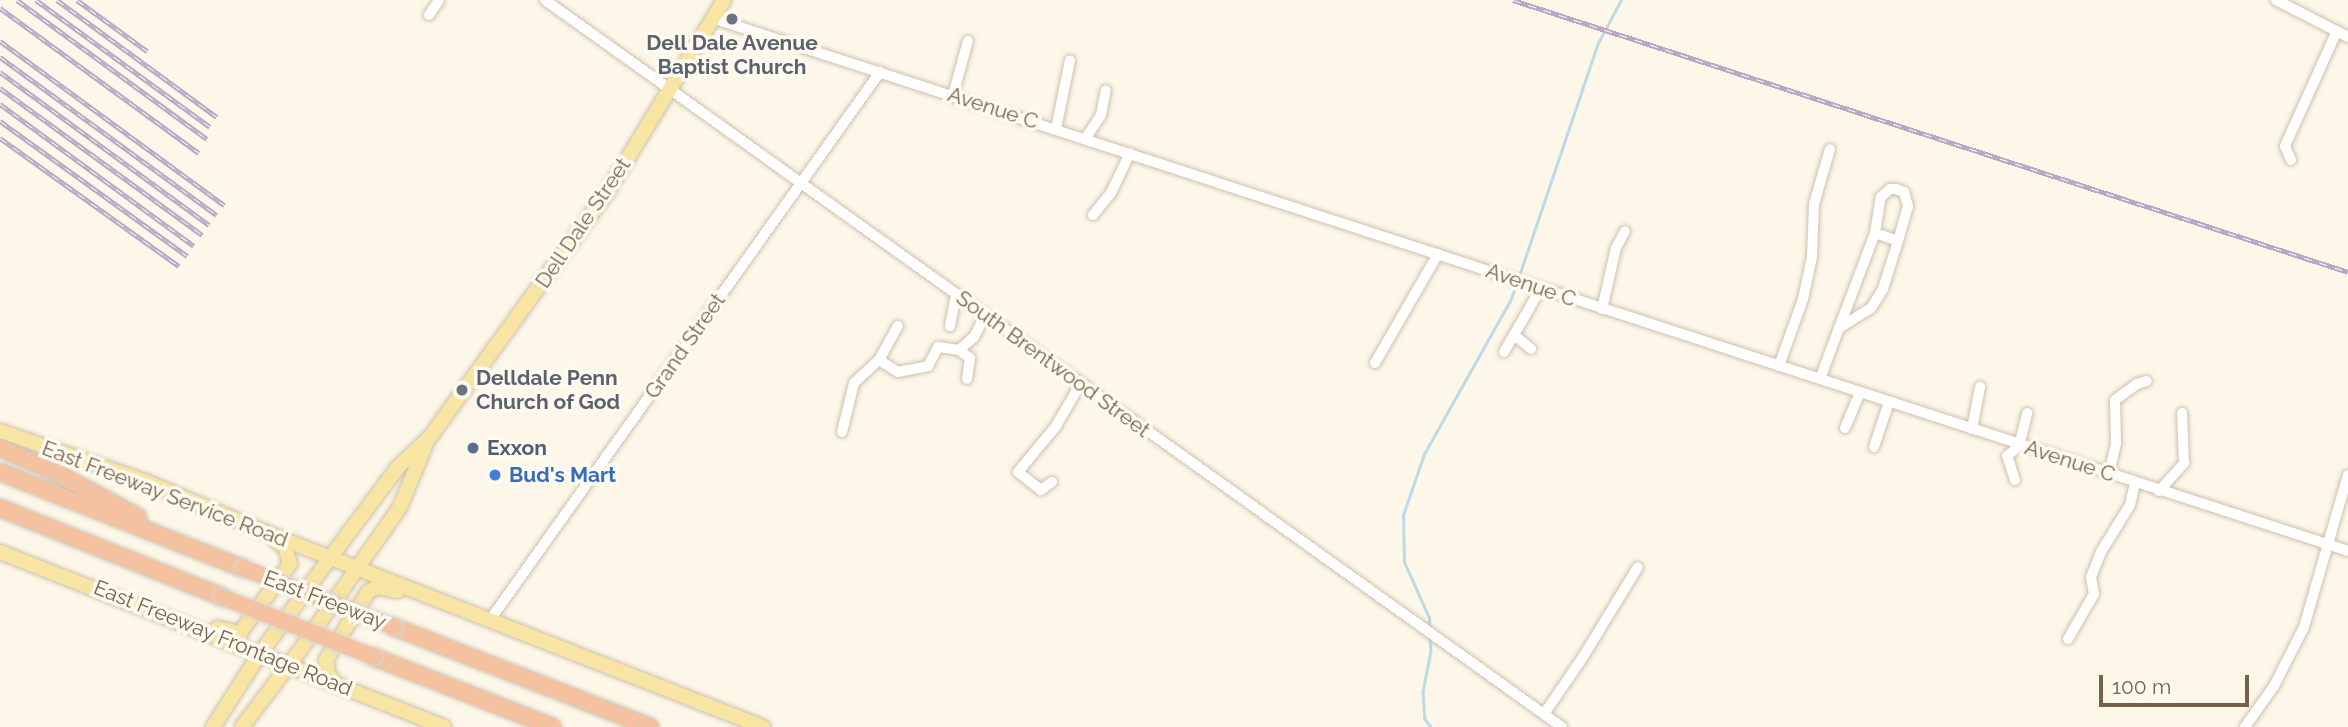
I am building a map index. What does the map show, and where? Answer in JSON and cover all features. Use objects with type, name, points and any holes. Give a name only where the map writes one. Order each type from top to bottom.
[{"type":"highway","points":[[0,448],[53,471],[198,551]]},
{"type":"highway","name":"East Freeway","points":[[0,472],[650,727]]},
{"type":"highway","name":"East Freeway","points":[[0,508],[553,727]]},
{"type":"main road","name":"Dell Dale Street","points":[[213,727],[259,655],[330,558],[398,467],[430,437],[606,194],[715,19],[724,0]]},
{"type":"main road","name":"East Freeway Service Road","points":[[0,431],[147,482],[330,558]]},
{"type":"main road","name":"Dell Dale Street","points":[[242,727],[400,507],[430,437]]},
{"type":"main road","points":[[156,611],[171,613],[229,633],[240,633],[290,564],[285,547],[262,531]]},
{"type":"main road","name":"East Freeway Frontage Road","points":[[0,552],[156,611],[259,655],[334,681],[414,722],[444,727]]},
{"type":"main road","points":[[330,558],[762,727]]},
{"type":"main road","points":[[334,681],[328,673],[326,660],[368,592],[377,587],[390,588],[446,610],[466,611]]},
{"type":"street","points":[[429,15],[439,0]]},
{"type":"street","name":"South Brentwood Street","points":[[545,0],[1562,727]]},
{"type":"street","points":[[2276,0],[2348,37]]},
{"type":"street","name":"Avenue C","points":[[715,19],[2348,551]]},
{"type":"street","points":[[2291,160],[2286,146],[2337,31]]},
{"type":"street","points":[[953,95],[968,41]]},
{"type":"street","points":[[1056,129],[1070,60]]},
{"type":"street","name":"Grand Street","points":[[490,620],[880,72]]},
{"type":"street","points":[[1085,139],[1101,115],[1106,90]]},
{"type":"street","points":[[1779,366],[1803,299],[1812,257],[1814,204],[1830,149]]},
{"type":"street","points":[[1093,215],[1111,193],[1130,153]]},
{"type":"street","points":[[1820,379],[1839,328],[1875,233],[1881,197],[1890,189],[1904,192],[1908,206],[1883,289],[1871,308],[1839,328]]},
{"type":"street","points":[[1602,309],[1616,248],[1625,231]]},
{"type":"street","points":[[1875,233],[1898,240]]},
{"type":"street","points":[[1376,363],[1438,254]]},
{"type":"street","points":[[1504,352],[1541,288]]},
{"type":"street","points":[[950,326],[956,294]]},
{"type":"street","points":[[959,350],[974,337],[985,315]]},
{"type":"street","points":[[842,432],[854,383],[879,360],[898,326]]},
{"type":"street","points":[[1514,335],[1531,349]]},
{"type":"street","points":[[879,360],[898,372],[928,366],[938,347],[959,350],[970,358],[967,379]]},
{"type":"street","points":[[2109,474],[2116,444],[2115,400],[2137,384],[2147,381]]},
{"type":"street","points":[[1052,482],[1041,489],[1018,472],[1056,426],[1081,383]]},
{"type":"street","points":[[1972,429],[1980,387]]},
{"type":"street","points":[[1845,428],[1860,393]]},
{"type":"street","points":[[1874,447],[1889,402]]},
{"type":"street","points":[[2015,480],[2007,456],[2019,444],[2027,413]]},
{"type":"street","points":[[2159,491],[2185,463],[2182,413]]},
{"type":"street","points":[[2245,727],[2274,686],[2304,627],[2348,475]]},
{"type":"street","points":[[2068,639],[2094,594],[2091,577],[2101,552],[2130,505],[2135,483]]},
{"type":"street","points":[[1544,714],[1583,657],[1638,567]]},
{"type":"waterway","points":[[1518,279],[1598,43],[1621,0]]},
{"type":"waterway","points":[[1429,628],[1429,618],[1404,562],[1403,515],[1424,454],[1510,301],[1516,285]]},
{"type":"waterway","points":[[1430,638],[1431,651],[1423,692],[1425,719],[1431,727]]},
{"type":"railway","points":[[17,0],[207,139]]},
{"type":"railway","points":[[36,0],[210,127]]},
{"type":"railway","points":[[57,0],[217,117]]},
{"type":"railway","points":[[77,0],[147,51]]},
{"type":"railway","points":[[1513,0],[2348,272]]},
{"type":"railway","points":[[0,8],[199,153]]},
{"type":"railway","points":[[0,41],[224,205]]},
{"type":"railway","points":[[0,57],[217,215]]},
{"type":"railway","points":[[0,72],[209,225]]},
{"type":"railway","points":[[0,88],[202,235]]},
{"type":"railway","points":[[0,104],[194,246]]},
{"type":"railway","points":[[0,121],[187,256]]},
{"type":"railway","points":[[0,138],[179,266]]},
{"type":"place","name":"Dell Dale Avenue Baptist Church","points":[[732,19]]},
{"type":"place","name":"Delldale Penn Church of God","points":[[462,390]]},
{"type":"place","name":"Exxon","points":[[473,448]]},
{"type":"place","name":"Bud's Mart","points":[[495,475]]}]
